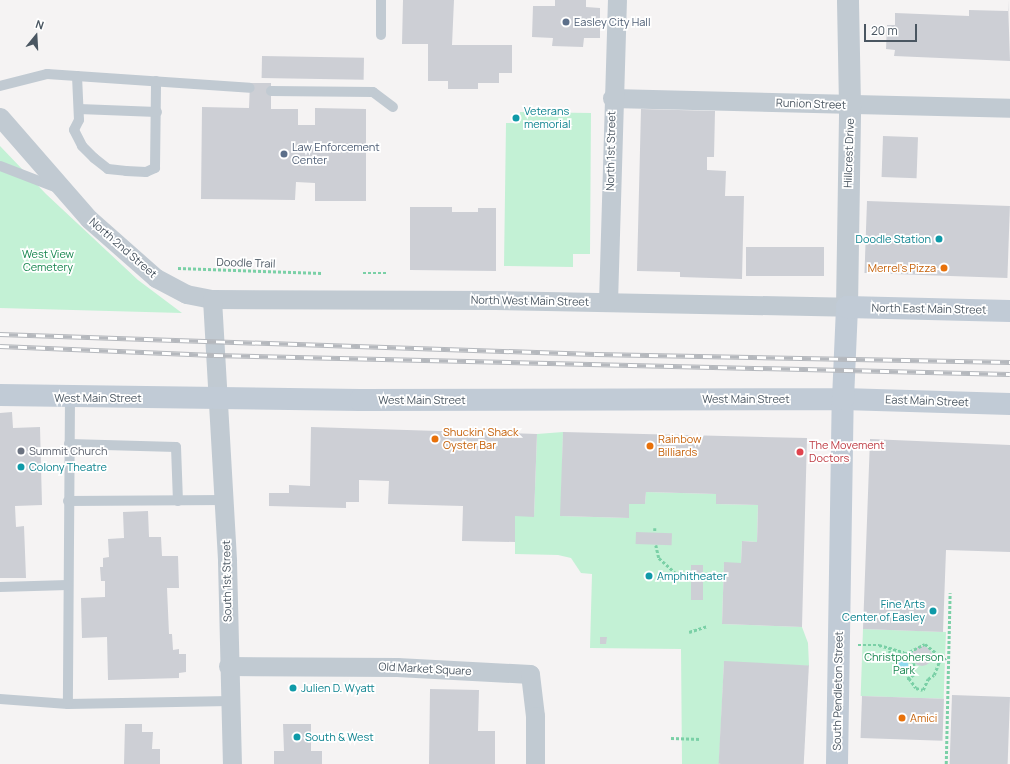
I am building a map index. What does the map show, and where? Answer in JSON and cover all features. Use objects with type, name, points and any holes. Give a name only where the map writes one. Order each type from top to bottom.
[{"type":"main road","name":"North East Main Street","points":[[848,307],[1010,311]]},
{"type":"main road","name":"South Pendleton Street","points":[[837,764],[843,399],[848,307]]},
{"type":"main road","name":"West Main Street","points":[[0,395],[70,398],[218,399],[843,399]]},
{"type":"main road","name":"East Main Street","points":[[843,399],[1010,404]]},
{"type":"street","name":"North 1st Street","points":[[608,302],[612,98],[617,0]]},
{"type":"street","name":"Hillcrest Drive","points":[[848,0],[850,106],[848,307]]},
{"type":"street","name":"Runion Street","points":[[612,98],[850,106],[1010,108]]},
{"type":"street","name":"North 2nd Street","points":[[0,117],[89,219],[156,278],[186,294],[212,299]]},
{"type":"street","name":"North West Main Street","points":[[212,299],[608,302],[848,307]]},
{"type":"street","points":[[212,299],[218,399]]},
{"type":"street","name":"South 1st Street","points":[[218,399],[225,500],[228,666],[232,764]]},
{"type":"street","name":"Old Market Square","points":[[228,666],[390,667],[530,674],[536,716],[535,764]]},
{"type":"lane","points":[[381,0],[381,35]]},
{"type":"lane","points":[[0,86],[47,74],[250,88]]},
{"type":"lane","points":[[77,76],[79,120],[74,130],[82,146],[108,169],[126,171],[146,172],[155,168],[157,112],[156,81]]},
{"type":"lane","points":[[271,91],[373,92],[393,107]]},
{"type":"lane","points":[[78,109],[157,112]]},
{"type":"lane","points":[[0,166],[66,192]]},
{"type":"lane","points":[[68,704],[68,501],[70,398]]},
{"type":"lane","points":[[69,444],[176,447],[178,501]]},
{"type":"lane","points":[[68,501],[225,500]]},
{"type":"lane","points":[[0,587],[68,585]]},
{"type":"lane","points":[[0,699],[68,704],[230,701]]},
{"type":"path","name":"Doodle Trail","points":[[169,267],[322,273]]},
{"type":"path","points":[[363,273],[386,273]]},
{"type":"path","points":[[655,528],[656,532]]},
{"type":"path","points":[[656,545],[659,558],[681,578],[690,580]]},
{"type":"path","points":[[946,764],[950,593]]},
{"type":"path","points":[[689,632],[707,626]]},
{"type":"path","points":[[906,654],[925,644],[942,658]]},
{"type":"path","points":[[855,645],[890,647],[906,654],[914,663],[914,675],[906,680]]},
{"type":"path","points":[[889,659],[890,647]]},
{"type":"path","points":[[909,678],[916,688],[923,690],[942,658],[948,656]]},
{"type":"path","points":[[671,738],[701,739]]},
{"type":"green space","points":[[520,112],[591,113],[590,254],[573,254],[573,267],[504,266],[506,123],[520,123]]},
{"type":"green space","name":"West View Cemetery","points":[[0,146],[46,194],[138,280],[182,313],[0,308]]},
{"type":"green space","points":[[563,432],[561,516],[629,518],[629,504],[645,504],[646,492],[716,494],[716,504],[758,505],[757,542],[742,541],[741,563],[724,563],[722,624],[802,627],[808,643],[809,666],[724,662],[719,764],[682,764],[681,649],[590,648],[592,574],[581,573],[571,558],[558,555],[515,554],[515,516],[534,516],[537,434]]},
{"type":"green space","name":"Christpoherson Park","points":[[863,629],[946,632],[944,699],[861,696]]},
{"type":"water","points":[[898,653],[908,663],[910,671],[904,676],[894,660],[894,655]]},
{"type":"building","points":[[403,0],[454,0],[452,45],[512,45],[512,73],[499,73],[499,83],[478,83],[478,89],[448,89],[448,81],[428,81],[428,44],[402,44]]},
{"type":"building","name":"Easley City Hall","points":[[555,0],[586,0],[586,7],[600,8],[600,38],[584,38],[583,47],[552,46],[553,38],[532,37],[533,6],[555,6]]},
{"type":"building","points":[[1008,0],[1010,61],[894,56],[895,50],[886,49],[887,25],[895,25],[895,13],[969,16],[969,10],[1008,11]]},
{"type":"building","points":[[262,56],[364,58],[364,80],[262,78]]},
{"type":"building","name":"Law Enforcement Center","points":[[250,83],[271,83],[271,109],[298,109],[298,125],[315,125],[315,108],[366,109],[366,201],[315,201],[315,183],[296,182],[295,200],[201,199],[202,107],[249,108]]},
{"type":"building","points":[[641,109],[715,111],[714,157],[707,157],[707,170],[726,171],[725,196],[744,196],[742,279],[680,277],[680,272],[637,271]]},
{"type":"building","points":[[883,136],[918,137],[917,178],[882,177]]},
{"type":"building","name":"Doodle Station","points":[[867,201],[1010,206],[1007,278],[864,273]]},
{"type":"building","points":[[410,207],[452,207],[452,212],[478,212],[478,208],[496,208],[496,271],[410,270]]},
{"type":"building","points":[[746,247],[824,247],[824,276],[746,276]]},
{"type":"building","name":"Colony Theatre","points":[[12,412],[13,428],[40,427],[42,505],[15,506],[16,527],[24,526],[26,578],[0,578],[0,413]]},
{"type":"building","points":[[311,427],[537,434],[534,517],[515,516],[515,542],[462,541],[463,506],[388,504],[389,481],[359,480],[359,502],[346,502],[346,508],[269,506],[269,493],[289,493],[289,485],[310,486]]},
{"type":"building","points":[[563,432],[807,438],[802,627],[722,624],[724,562],[741,563],[742,541],[757,542],[758,505],[716,504],[716,494],[646,492],[645,504],[629,504],[629,518],[560,516]]},
{"type":"building","points":[[870,439],[1010,445],[1010,552],[946,550],[943,632],[863,629]]},
{"type":"building","points":[[148,511],[149,537],[161,537],[162,556],[178,556],[179,588],[167,588],[169,634],[172,634],[173,650],[179,649],[179,654],[186,654],[186,672],[179,673],[179,678],[108,680],[107,637],[82,638],[81,598],[105,597],[105,581],[101,581],[100,567],[103,567],[103,558],[109,557],[108,539],[124,538],[123,512]]},
{"type":"building","points":[[636,532],[672,533],[672,545],[636,544]]},
{"type":"building","points":[[691,565],[703,565],[703,600],[691,600]]},
{"type":"building","points":[[600,637],[607,637],[606,644],[600,644]]},
{"type":"building","points":[[922,646],[929,649],[932,656],[929,663],[922,666],[915,663],[912,656],[915,649]]},
{"type":"building","points":[[724,661],[809,665],[804,764],[719,764]]},
{"type":"building","points":[[430,689],[479,690],[478,731],[495,731],[495,764],[429,764]]},
{"type":"building","points":[[952,695],[1010,697],[1008,764],[950,764]]},
{"type":"building","name":"Amici","points":[[862,696],[944,699],[942,741],[861,738]]},
{"type":"building","points":[[125,724],[142,724],[142,732],[153,732],[152,749],[160,749],[160,764],[124,764]]},
{"type":"building","name":"South & West","points":[[283,724],[311,724],[311,751],[322,751],[322,764],[274,764],[274,751],[284,751]]},
{"type":"railway","points":[[0,334],[595,354],[1010,362]]},
{"type":"railway","points":[[0,346],[214,355],[1010,374]]},
{"type":"place","name":"Easley City Hall","points":[[566,22]]},
{"type":"place","name":"Veterans memorial","points":[[516,118]]},
{"type":"place","name":"Law Enforcement Center","points":[[284,154]]},
{"type":"place","name":"Doodle Station","points":[[939,239]]},
{"type":"place","name":"Merrel's Pizza","points":[[944,268]]},
{"type":"place","name":"Shuckin' Shack Oyster Bar","points":[[435,439]]},
{"type":"place","name":"Rainbow Billiards","points":[[650,446]]},
{"type":"place","name":"Summit Church","points":[[21,451]]},
{"type":"place","name":"The Movement Doctors","points":[[800,452]]},
{"type":"place","name":"Colony Theatre","points":[[21,467]]},
{"type":"place","name":"Amphitheater","points":[[649,576]]},
{"type":"place","name":"Fine Arts Center of Easley","points":[[933,611]]},
{"type":"place","name":"Julien D. Wyatt","points":[[293,688]]},
{"type":"place","name":"Amici","points":[[902,718]]},
{"type":"place","name":"South & West","points":[[297,737]]}]
